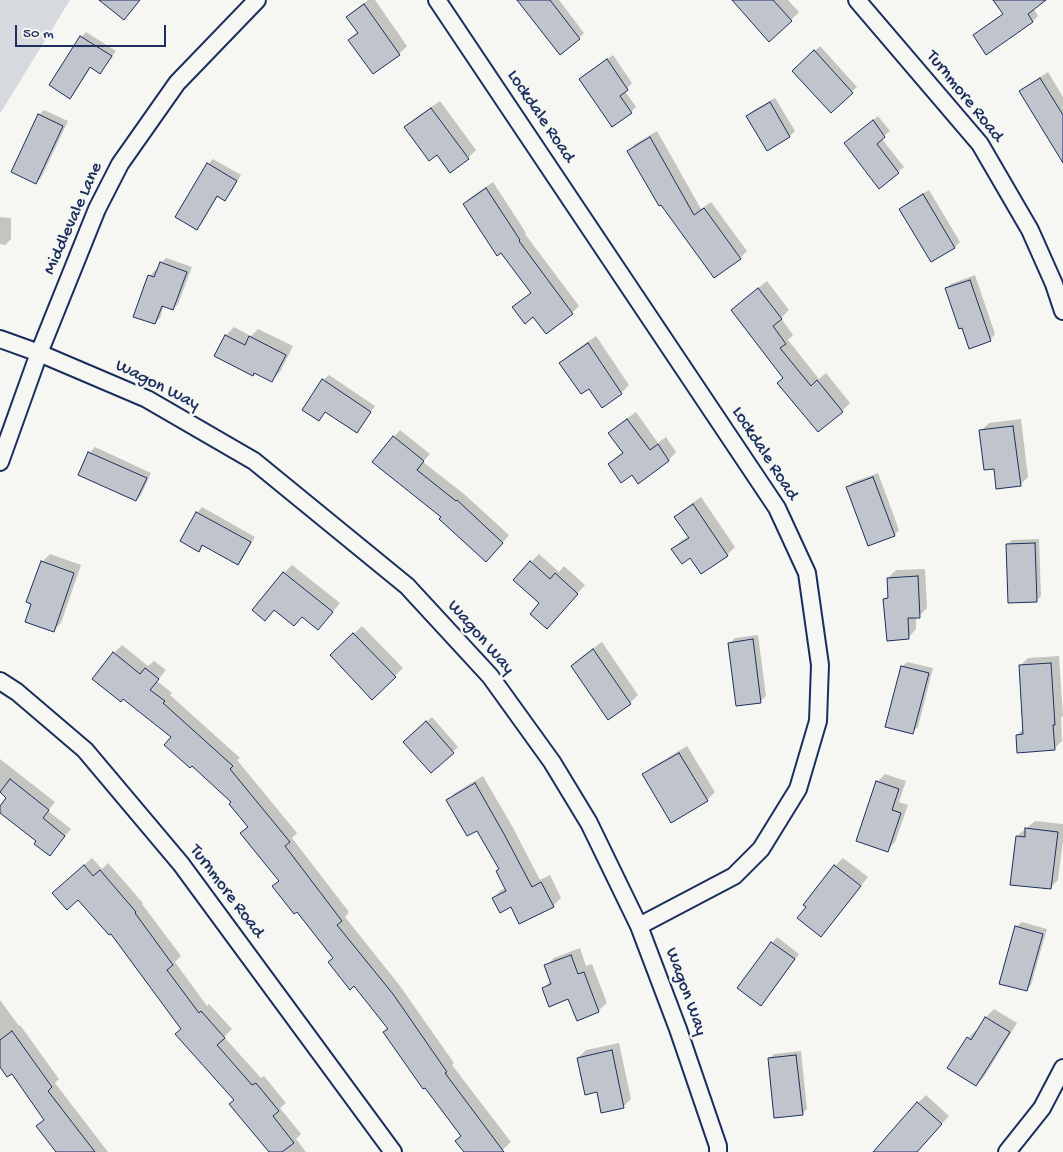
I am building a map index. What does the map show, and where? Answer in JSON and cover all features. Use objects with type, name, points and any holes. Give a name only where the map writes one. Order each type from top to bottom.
[{"type":"street","name":"Middlevale Lane","points":[[0,462],[39,354],[97,209],[120,164],[177,83],[257,0]]},
{"type":"street","name":"Lockdale Road","points":[[437,0],[777,508],[807,574],[820,665],[818,721],[798,789],[761,849],[734,876],[639,926]]},
{"type":"street","name":"Turnmore Road","points":[[857,0],[980,144],[1030,230],[1054,284],[1063,311]]},
{"type":"street","name":"Wagon Way","points":[[0,339],[147,399],[254,460],[406,586],[490,676],[552,762],[589,823],[639,926],[684,1047],[718,1146],[718,1152]]},
{"type":"street","name":"Turnmore Road","points":[[0,681],[17,692],[85,750],[181,864],[393,1152]]},
{"type":"street","points":[[1007,1152],[1042,1108],[1063,1068]]},
{"type":"shaded area","points":[[0,0],[70,0],[1,112],[0,112]]},
{"type":"building","points":[[99,0],[140,0],[124,20]]},
{"type":"building","points":[[517,0],[550,0],[580,39],[560,55]]},
{"type":"building","points":[[732,0],[773,0],[792,21],[769,42]]},
{"type":"building","points":[[993,0],[1046,0],[1028,14],[1033,22],[986,55],[973,35],[1003,14]]},
{"type":"building","points":[[364,4],[400,55],[373,74],[348,40],[358,33],[346,17]]},
{"type":"building","points":[[80,36],[112,56],[100,74],[90,67],[70,99],[49,85]]},
{"type":"building","points":[[814,50],[853,93],[831,113],[792,71]]},
{"type":"building","points":[[607,59],[628,90],[620,96],[632,113],[612,127],[579,79]]},
{"type":"building","points":[[1040,78],[1063,115],[1063,163],[1019,91]]},
{"type":"building","points":[[770,102],[790,137],[767,151],[746,116]]},
{"type":"building","points":[[431,108],[469,159],[450,173],[437,155],[429,161],[404,127]]},
{"type":"building","points":[[38,114],[63,126],[36,184],[11,172]]},
{"type":"building","points":[[873,120],[885,137],[877,144],[899,173],[879,189],[844,143]]},
{"type":"building","points":[[650,137],[694,215],[704,208],[741,259],[714,278],[661,205],[659,206],[627,151]]},
{"type":"building","points":[[207,163],[237,181],[225,201],[217,196],[197,230],[175,217]]},
{"type":"building","points":[[486,188],[519,241],[573,314],[546,334],[533,317],[525,324],[512,307],[531,293],[501,253],[497,256],[463,204]]},
{"type":"building","points":[[923,194],[955,248],[931,262],[899,209]]},
{"type":"building","points":[[160,262],[187,272],[173,310],[162,306],[155,324],[133,317],[148,275],[154,277]]},
{"type":"building","points":[[970,280],[991,341],[969,349],[962,328],[959,329],[945,288]]},
{"type":"building","points":[[758,288],[782,319],[773,326],[786,344],[780,348],[811,386],[817,380],[843,412],[818,432],[777,383],[783,378],[731,310]]},
{"type":"building","points":[[225,335],[245,345],[249,336],[286,355],[272,382],[254,373],[253,376],[214,356]]},
{"type":"building","points":[[588,343],[622,394],[602,408],[589,389],[581,394],[559,363]]},
{"type":"building","points":[[322,379],[371,412],[357,433],[325,412],[319,421],[302,410]]},
{"type":"building","points":[[627,419],[650,450],[658,444],[669,461],[638,484],[632,475],[621,483],[608,464],[623,453],[608,433]]},
{"type":"building","points":[[1013,426],[1021,486],[996,489],[994,469],[984,470],[979,430]]},
{"type":"building","points":[[393,436],[424,461],[417,470],[457,500],[503,543],[486,562],[439,519],[441,517],[372,462]]},
{"type":"building","points":[[88,452],[147,478],[136,501],[78,475]]},
{"type":"building","points":[[873,477],[895,536],[868,546],[846,487]]},
{"type":"building","points":[[693,504],[728,556],[701,574],[690,558],[682,564],[671,549],[689,538],[674,517]]},
{"type":"building","points":[[196,512],[251,542],[238,565],[202,545],[199,552],[180,541]]},
{"type":"building","points":[[1035,543],[1037,602],[1008,603],[1006,544]]},
{"type":"building","points":[[41,561],[74,573],[54,632],[25,622],[31,604],[26,602]]},
{"type":"building","points":[[530,561],[550,579],[555,573],[578,594],[547,629],[530,614],[539,603],[513,580]]},
{"type":"building","points":[[283,572],[333,612],[318,630],[302,617],[294,626],[274,610],[265,621],[252,610]]},
{"type":"building","points":[[918,576],[920,618],[908,618],[909,639],[887,641],[883,599],[888,598],[887,578]]},
{"type":"building","points":[[353,633],[396,677],[372,700],[330,655]]},
{"type":"building","points":[[753,639],[761,703],[736,706],[728,643]]},
{"type":"building","points":[[593,649],[631,704],[608,720],[571,666]]},
{"type":"building","points":[[113,652],[140,674],[145,668],[159,679],[150,690],[165,701],[163,703],[233,766],[230,769],[290,842],[285,846],[342,921],[337,925],[393,994],[447,1072],[445,1073],[504,1152],[464,1152],[455,1141],[461,1136],[425,1088],[423,1089],[383,1032],[388,1029],[354,986],[350,990],[328,962],[333,958],[297,912],[294,914],[272,886],[279,881],[240,833],[248,827],[229,804],[231,802],[192,766],[190,768],[164,745],[171,737],[123,699],[121,702],[92,679]]},
{"type":"building","points":[[1051,663],[1055,750],[1017,753],[1016,735],[1023,734],[1019,665]]},
{"type":"building","points":[[901,666],[929,673],[913,734],[885,727]]},
{"type":"building","points":[[426,721],[454,753],[431,773],[403,742]]},
{"type":"building","points":[[679,753],[708,801],[671,823],[642,774]]},
{"type":"building","points":[[10,779],[49,810],[43,818],[65,836],[50,856],[34,844],[36,841],[0,813],[0,806],[6,798],[0,792]]},
{"type":"building","points":[[876,781],[899,789],[892,810],[901,813],[888,852],[856,841]]},
{"type":"building","points":[[475,783],[532,887],[541,882],[554,907],[519,924],[511,907],[500,913],[492,898],[506,891],[496,871],[499,869],[477,831],[467,836],[446,800]]},
{"type":"building","points":[[1025,828],[1058,832],[1051,889],[1010,885],[1016,836],[1025,837]]},
{"type":"building","points":[[84,865],[93,876],[100,870],[136,912],[173,965],[167,970],[199,1013],[201,1011],[225,1038],[217,1045],[252,1085],[256,1083],[279,1111],[273,1116],[294,1143],[282,1152],[269,1152],[229,1104],[234,1100],[175,1034],[181,1029],[111,934],[109,935],[78,900],[67,910],[52,893]]},
{"type":"building","points":[[834,865],[861,886],[821,937],[797,918],[806,907],[803,905]]},
{"type":"building","points":[[1015,926],[1043,934],[1027,991],[999,984]]},
{"type":"building","points":[[771,942],[795,959],[761,1006],[737,988]]},
{"type":"building","points":[[571,955],[578,974],[584,972],[599,1012],[577,1021],[568,999],[549,1007],[542,988],[551,984],[544,965]]},
{"type":"building","points":[[985,1017],[1010,1032],[976,1086],[947,1068],[967,1037],[971,1040]]},
{"type":"building","points":[[12,1031],[52,1087],[48,1091],[95,1152],[56,1152],[36,1126],[44,1120],[12,1074],[7,1077],[0,1067],[0,1040]]},
{"type":"building","points":[[612,1050],[624,1108],[601,1113],[597,1092],[585,1095],[577,1058]]},
{"type":"building","points":[[796,1055],[803,1115],[774,1118],[768,1058]]},
{"type":"building","points":[[917,1102],[942,1124],[917,1152],[873,1152]]}]
